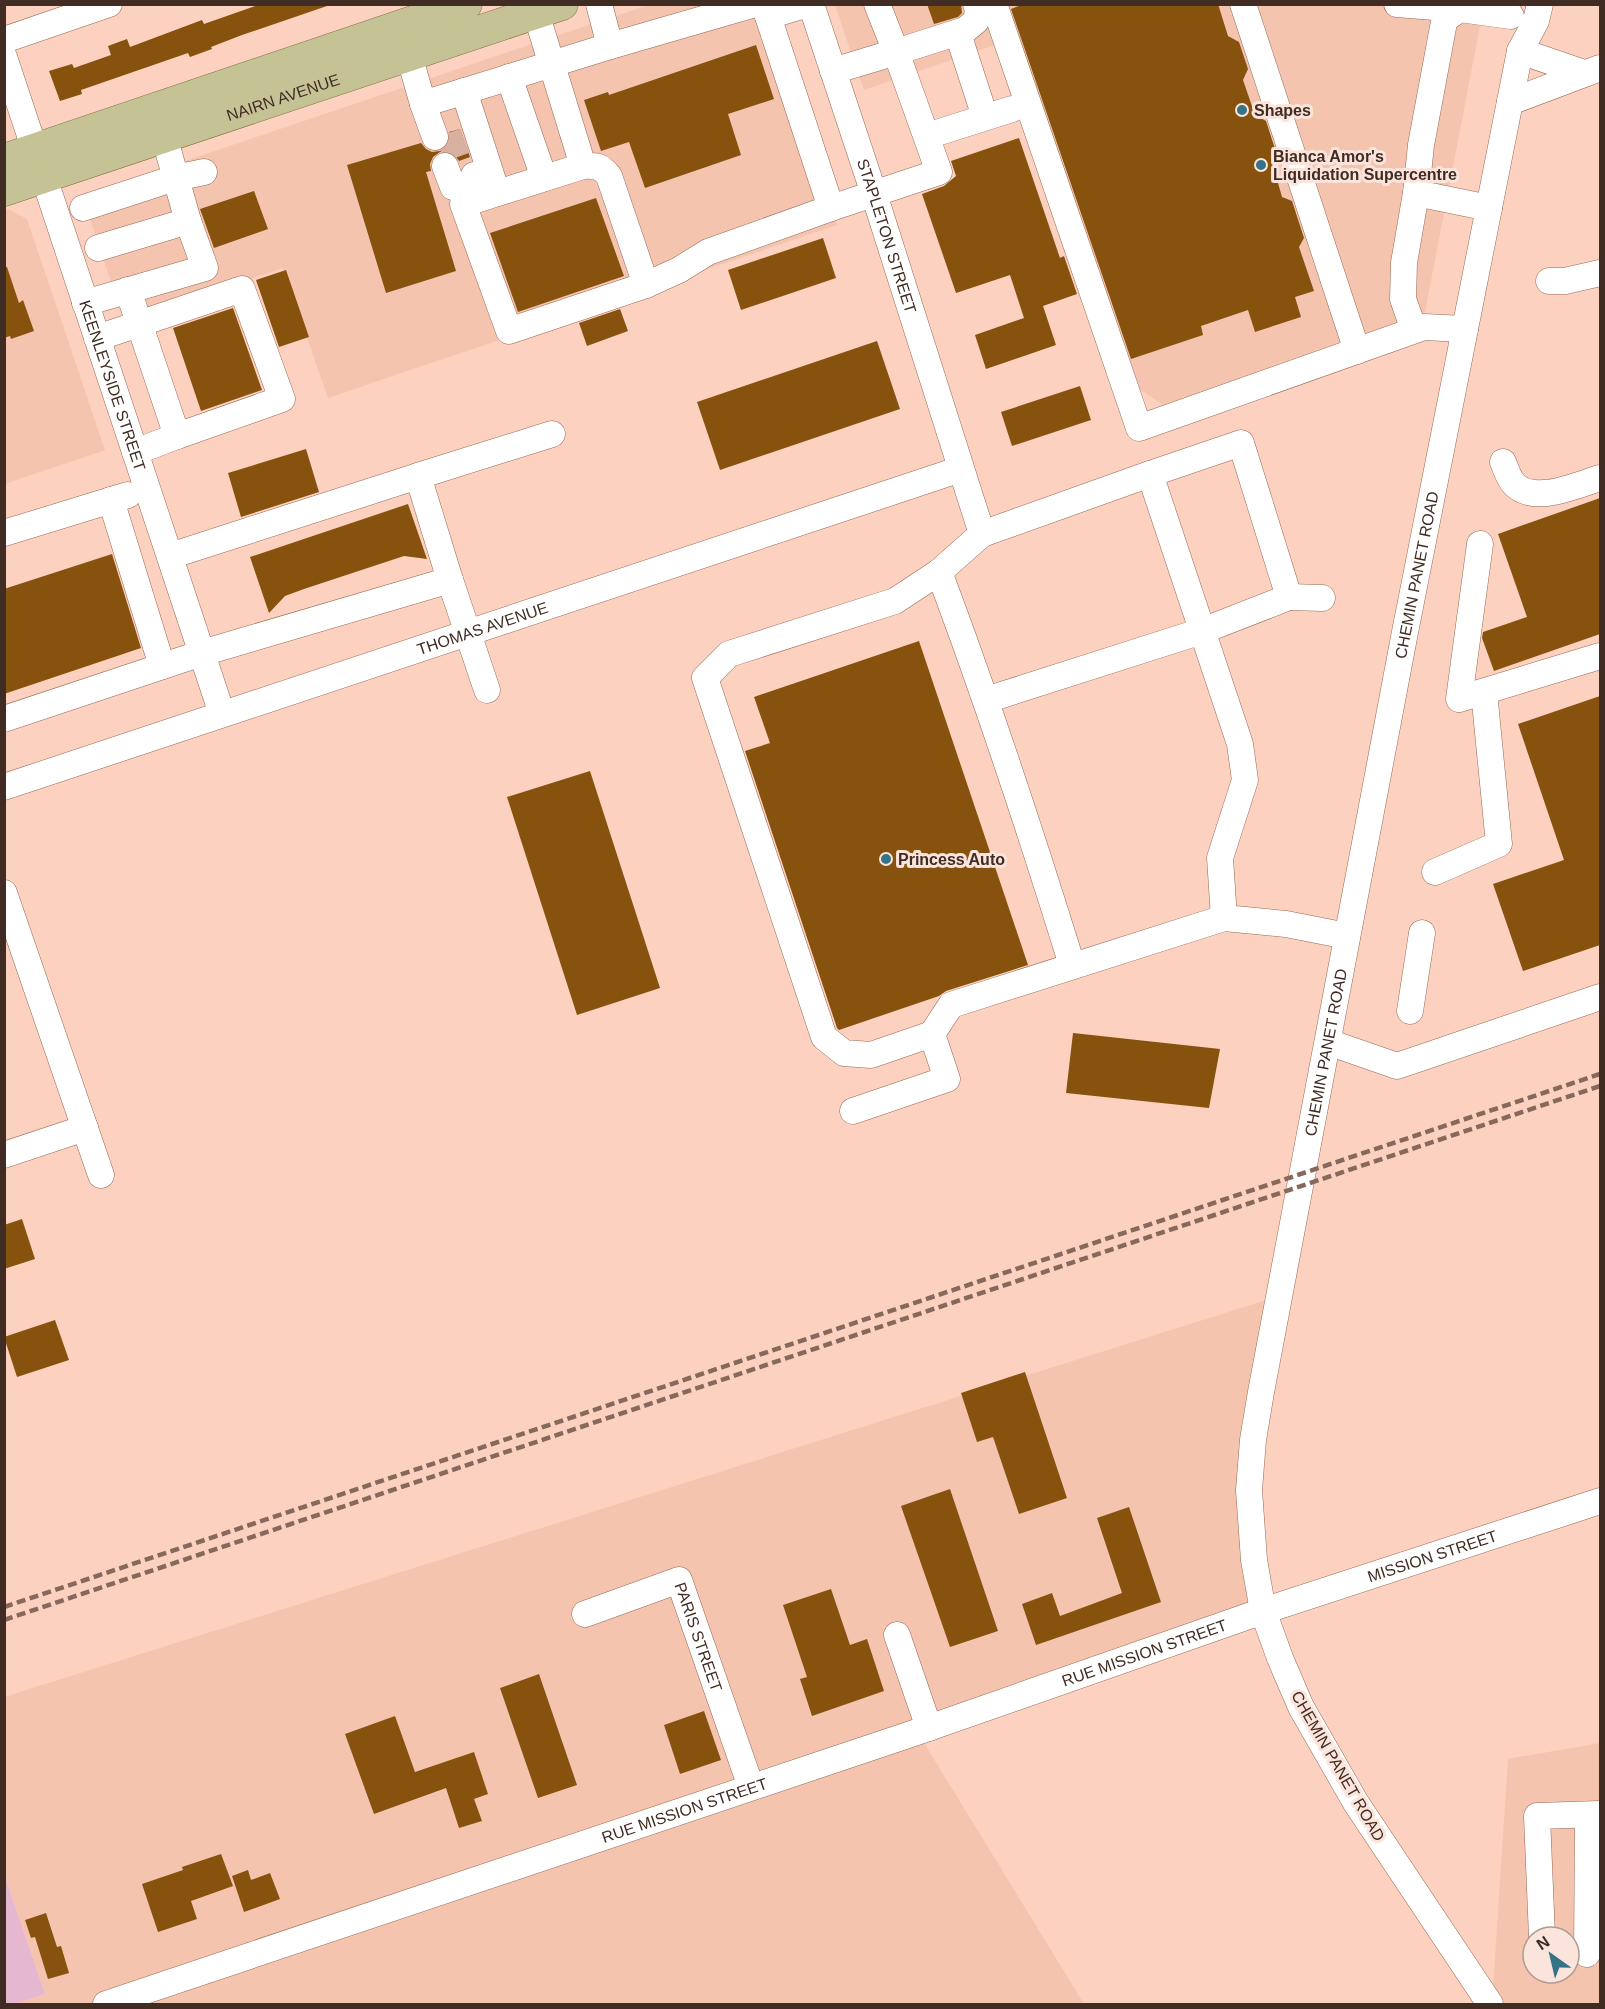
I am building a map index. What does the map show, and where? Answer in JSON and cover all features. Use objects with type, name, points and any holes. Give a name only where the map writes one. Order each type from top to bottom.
[{"type":"main road","name":"NAIRN AVENUE","points":[[4,160],[39,163],[164,136],[466,4]]},
{"type":"main road","name":"NAIRN AVENUE","points":[[4,190],[39,163],[297,76],[410,55],[544,7]]},
{"type":"street","points":[[4,40],[109,4]]},
{"type":"street","points":[[599,4],[610,46]]},
{"type":"street","points":[[444,98],[610,46],[762,8],[809,4]]},
{"type":"street","name":"STAPLETON STREET","points":[[809,4],[874,194],[982,534]]},
{"type":"street","points":[[458,161],[476,181],[463,204],[509,331],[646,285],[679,270],[708,252],[939,172],[877,4]]},
{"type":"street","points":[[833,71],[965,30],[976,21],[978,10],[976,4]]},
{"type":"street","points":[[994,4],[1139,428],[1414,330],[1424,327],[1465,329]]},
{"type":"street","points":[[1243,4],[1357,351]]},
{"type":"street","points":[[1397,4],[1512,10]]},
{"type":"street","name":"CHEMIN PANET ROAD","points":[[1490,2004],[1351,1793],[1301,1707],[1263,1611],[1254,1560],[1249,1490],[1253,1440],[1347,936],[1465,329],[1520,51],[1536,21],[1540,4]]},
{"type":"street","points":[[544,7],[552,64],[583,166]]},
{"type":"street","points":[[1414,330],[1403,299],[1402,285],[1416,193],[1420,145],[1444,22],[1461,7]]},
{"type":"street","points":[[762,8],[831,208]]},
{"type":"street","name":"CHEMIN PANET ROAD","points":[[1512,10],[1520,51]]},
{"type":"street","points":[[961,43],[985,117]]},
{"type":"street","points":[[1520,51],[1592,70]]},
{"type":"street","points":[[410,55],[444,98],[497,194]]},
{"type":"street","name":"KEENLEYSIDE STREET","points":[[4,57],[222,714]]},
{"type":"street","points":[[1510,102],[1592,70]]},
{"type":"street","points":[[509,77],[544,178]]},
{"type":"street","points":[[444,98],[448,133]]},
{"type":"street","points":[[927,136],[1012,109]]},
{"type":"street","points":[[85,303],[205,268],[188,220],[164,136]]},
{"type":"street","points":[[469,197],[497,194],[583,166],[602,167],[609,176],[646,285]]},
{"type":"street","points":[[83,208],[175,178],[204,172]]},
{"type":"street","points":[[1416,193],[1489,208]]},
{"type":"street","points":[[98,248],[188,220]]},
{"type":"street","points":[[1549,281],[1565,281],[1600,273]]},
{"type":"street","points":[[97,338],[242,289],[282,399],[135,452]]},
{"type":"street","points":[[128,290],[177,436]]},
{"type":"street","points":[[170,556],[552,434]]},
{"type":"street","points":[[1289,597],[1241,443],[982,534],[939,572],[895,601],[729,654],[705,678],[824,1037],[844,1053],[871,1055],[932,1034],[951,1005],[1224,918],[1286,924],[1347,936]]},
{"type":"street","points":[[1503,462],[1514,484],[1530,494],[1557,492],[1600,478]]},
{"type":"street","name":"THOMAS AVENUE","points":[[4,787],[961,469]]},
{"type":"street","points":[[1150,474],[1240,744],[1245,780],[1220,858],[1224,918]]},
{"type":"street","points":[[418,476],[466,633],[487,690]]},
{"type":"street","points":[[4,533],[147,489]]},
{"type":"street","points":[[111,500],[162,666]]},
{"type":"street","points":[[1480,544],[1459,699],[1600,656]]},
{"type":"street","points":[[939,572],[986,700],[1072,965]]},
{"type":"street","points":[[4,719],[202,653],[450,580]]},
{"type":"street","points":[[986,700],[1202,631],[1289,597],[1322,598]]},
{"type":"street","points":[[1435,872],[1499,844],[1484,692]]},
{"type":"street","points":[[4,893],[101,1175]]},
{"type":"street","points":[[1410,1011],[1422,933]]},
{"type":"street","points":[[1328,1042],[1397,1066],[1600,997]]},
{"type":"street","points":[[853,1111],[947,1079],[932,1034]]},
{"type":"street","points":[[4,1155],[85,1128]]},
{"type":"street","name":"MISSION STREET","points":[[1263,1611],[1600,1501]]},
{"type":"street","name":"PARIS STREET","points":[[585,1614],[679,1580],[751,1787]]},
{"type":"street","name":"RUE MISSION STREET","points":[[106,2004],[929,1728],[1263,1611]]},
{"type":"street","points":[[897,1635],[929,1728]]},
{"type":"street","points":[[1542,1925],[1537,1816],[1594,1815],[1585,1954]]},
{"type":"shaded area","points":[[771,4],[837,225],[328,398],[283,268],[124,321],[86,207],[90,193],[648,5]]},
{"type":"shaded area","points":[[835,5],[1484,5],[1425,312],[1163,405],[1126,380],[1012,39],[864,90]]},
{"type":"shaded area","points":[[8,209],[27,219],[105,450],[5,484],[4,210]]},
{"type":"shaded area","points":[[1279,1296],[1253,1440],[1263,1611],[918,1733],[1084,2004],[14,2004],[45,1994],[5,1877],[4,1697]]},
{"type":"shaded area","points":[[1600,1743],[1600,2004],[1492,2004],[1508,1759]]},
{"type":"shaded area","points":[[5,1877],[45,1994],[14,2004],[5,2004]]},
{"type":"building","points":[[261,4],[326,4],[327,6],[242,35],[190,57],[188,53],[81,90],[82,94],[60,101],[49,71],[72,64],[74,68],[111,55],[108,46],[127,39],[130,47],[202,20],[204,24]]},
{"type":"building","points":[[927,4],[961,4],[962,13],[958,17],[934,24]]},
{"type":"building","points":[[1024,4],[1218,4],[1228,36],[1239,42],[1248,69],[1243,80],[1255,115],[1266,121],[1276,152],[1272,162],[1282,197],[1292,201],[1304,238],[1299,247],[1314,291],[1295,297],[1301,317],[1255,332],[1248,310],[1201,326],[1203,335],[1131,359],[1011,9]]},
{"type":"building","points":[[756,45],[774,99],[728,114],[741,155],[645,188],[629,142],[601,151],[584,100],[608,92],[609,95]]},
{"type":"building","points":[[460,129],[470,157],[459,161],[454,154],[447,151],[440,152],[433,157],[430,164],[431,171],[426,172],[456,271],[386,293],[347,165],[421,143],[432,152],[440,151],[447,146],[450,140],[449,132]]},
{"type":"building","points":[[1019,138],[1060,258],[1064,256],[1077,294],[1043,306],[1056,345],[986,369],[975,335],[1024,318],[1010,275],[956,293],[922,194],[944,186],[956,176],[951,161]]},
{"type":"building","points":[[254,191],[268,229],[214,248],[200,209]]},
{"type":"building","points":[[596,198],[624,276],[518,312],[490,233]]},
{"type":"building","points":[[823,238],[836,278],[741,310],[728,270]]},
{"type":"building","points":[[4,267],[7,267],[19,303],[23,300],[34,331],[11,339],[10,336],[4,338]]},
{"type":"building","points":[[286,270],[309,337],[279,347],[256,280]]},
{"type":"building","points":[[233,308],[262,390],[201,411],[173,328]]},
{"type":"building","points":[[620,309],[628,331],[587,346],[579,323]]},
{"type":"building","points":[[877,341],[900,409],[720,470],[697,402]]},
{"type":"building","points":[[1080,386],[1091,420],[1012,446],[1001,412]]},
{"type":"building","points":[[306,449],[319,492],[241,517],[228,473]]},
{"type":"building","points":[[1600,498],[1600,634],[1494,671],[1482,638],[1483,632],[1527,617],[1498,534]]},
{"type":"building","points":[[408,504],[427,559],[404,556],[304,589],[285,596],[269,613],[250,557]]},
{"type":"building","points":[[112,554],[141,648],[4,694],[4,589]]},
{"type":"building","name":"Princess Auto","points":[[919,641],[1028,965],[946,991],[939,996],[839,1030],[745,751],[770,743],[754,697]]},
{"type":"building","points":[[1600,696],[1600,945],[1523,971],[1493,884],[1564,860],[1518,724]]},
{"type":"building","points":[[590,771],[660,988],[577,1015],[507,797]]},
{"type":"building","points":[[1073,1033],[1220,1049],[1209,1108],[1066,1093]]},
{"type":"building","points":[[22,1219],[35,1259],[4,1269],[4,1225]]},
{"type":"building","points":[[55,1320],[69,1360],[17,1377],[4,1337]]},
{"type":"building","points":[[1025,1372],[1067,1498],[1019,1514],[993,1437],[977,1442],[961,1393]]},
{"type":"building","points":[[950,1489],[998,1631],[950,1647],[901,1506]]},
{"type":"building","points":[[1129,1507],[1161,1602],[1036,1645],[1022,1604],[1052,1593],[1060,1616],[1122,1593],[1097,1518]]},
{"type":"building","points":[[831,1589],[850,1645],[867,1639],[884,1691],[812,1716],[800,1679],[807,1677],[783,1605]]},
{"type":"building","points":[[539,1674],[577,1785],[538,1798],[500,1688]]},
{"type":"building","points":[[704,1711],[721,1760],[680,1774],[664,1725]]},
{"type":"building","points":[[395,1716],[415,1772],[474,1752],[488,1794],[474,1799],[482,1821],[459,1828],[446,1788],[374,1814],[345,1734]]},
{"type":"building","points":[[221,1854],[233,1886],[191,1901],[197,1919],[158,1932],[142,1884]]},
{"type":"building","points":[[248,1870],[251,1880],[270,1873],[280,1899],[244,1912],[232,1876]]},
{"type":"building","points":[[46,1913],[57,1947],[61,1946],[69,1973],[48,1979],[35,1937],[31,1938],[25,1920]]},
{"type":"tunnel","points":[[448,133],[458,161]]},
{"type":"railway","points":[[4,1607],[1600,1074]]},
{"type":"railway","points":[[4,1620],[1600,1086]]},
{"type":"place","name":"Shapes","points":[[1242,110]]},
{"type":"place","name":"Bianca Amor's Liquidation Supercentre","points":[[1261,165]]},
{"type":"place","name":"Princess Auto","points":[[886,859]]}]
